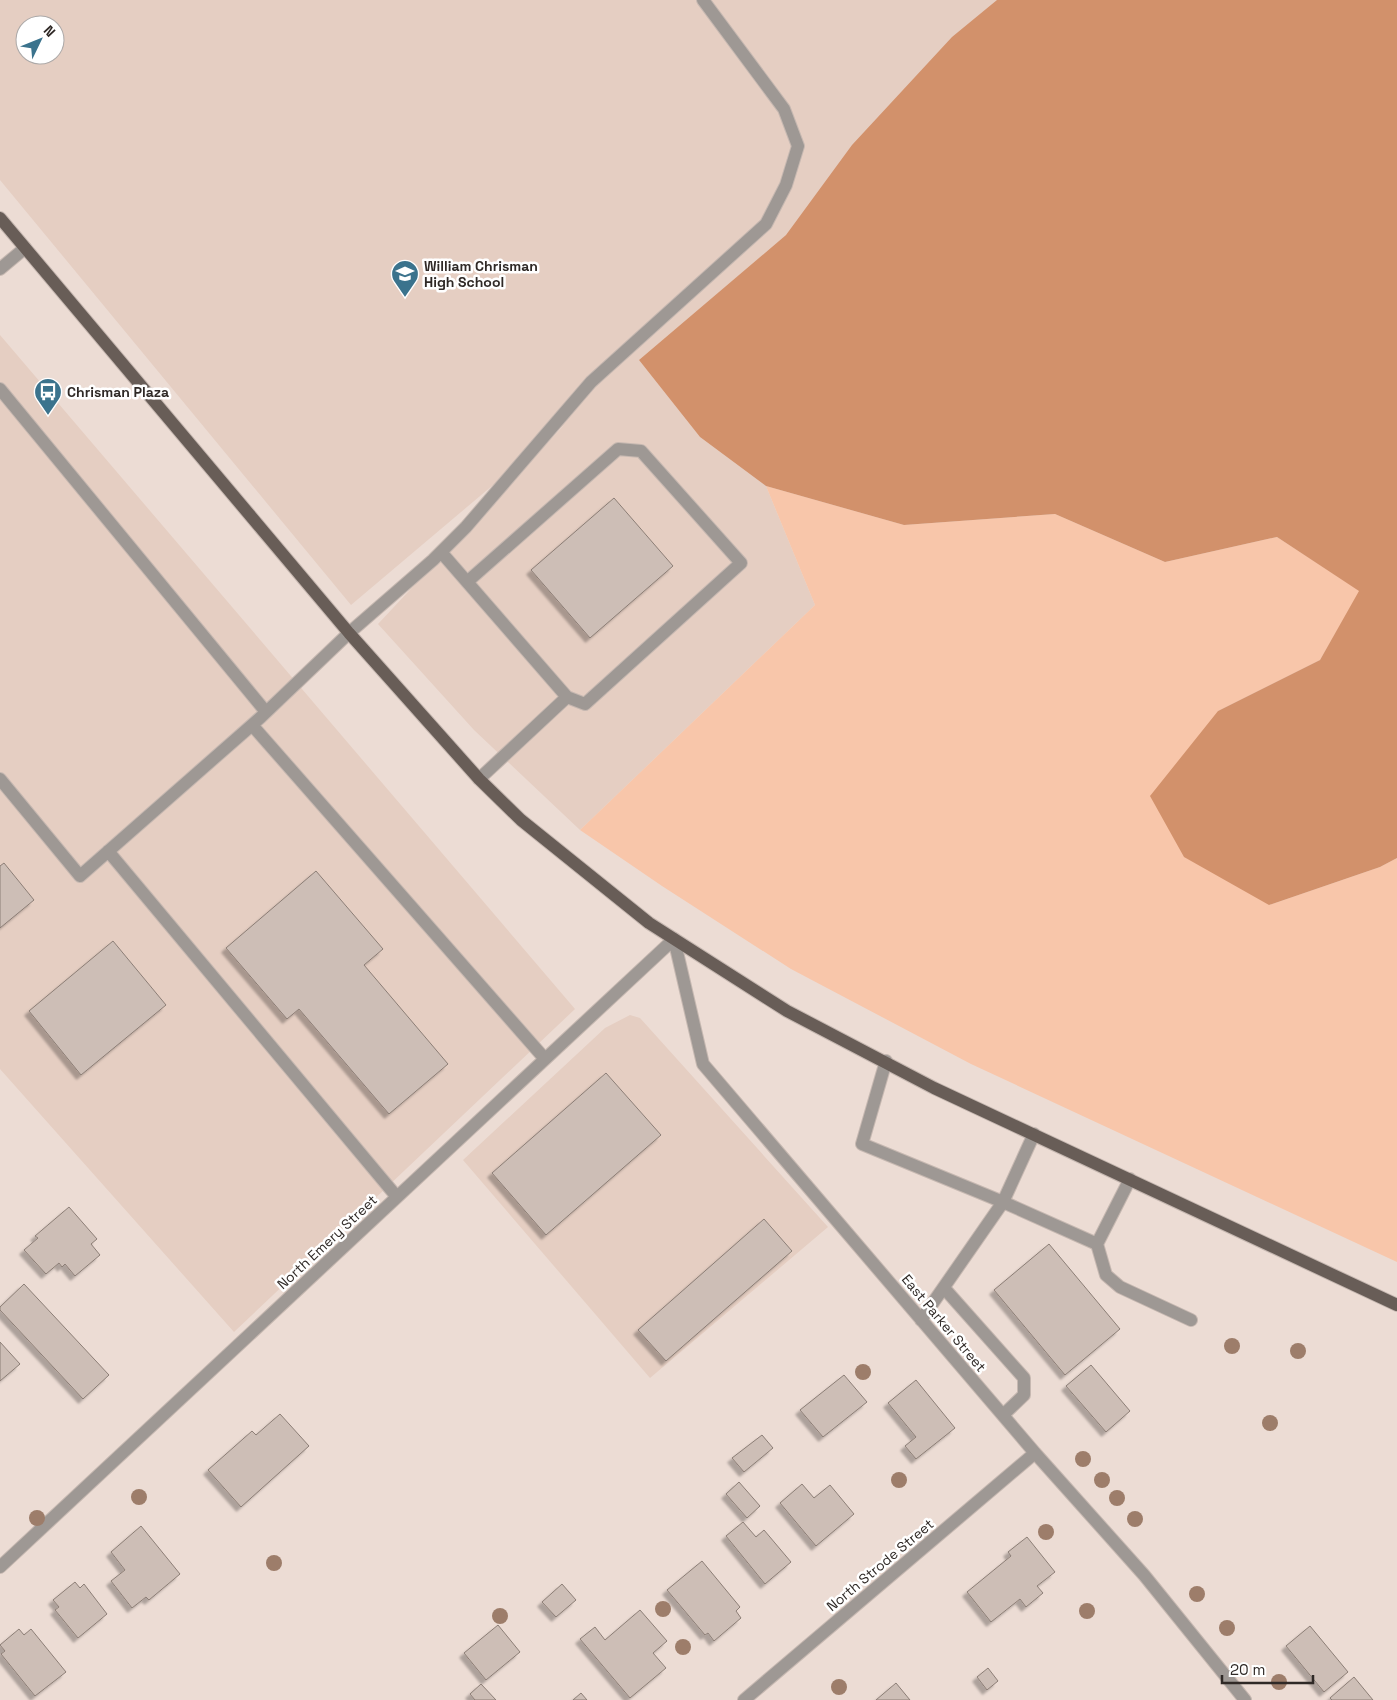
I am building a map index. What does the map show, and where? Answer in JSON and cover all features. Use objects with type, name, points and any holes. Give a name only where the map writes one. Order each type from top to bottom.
[{"type":"main road","points":[[0,218],[349,633],[479,779],[522,820],[648,924],[787,1011],[886,1061],[934,1088],[1397,1305]]},
{"type":"street","points":[[0,778],[80,876],[252,725],[349,633],[441,552],[466,527],[591,382],[766,224],[786,185],[798,146],[784,109],[703,0]]},
{"type":"street","points":[[0,269],[25,248]]},
{"type":"street","points":[[0,389],[266,712]]},
{"type":"street","points":[[441,552],[467,582],[567,697],[585,704],[741,563],[641,451],[618,449],[467,582]]},
{"type":"street","points":[[479,779],[567,697]]},
{"type":"street","points":[[252,725],[545,1059]]},
{"type":"street","points":[[108,851],[397,1197]]},
{"type":"street","name":"North Emery Street","points":[[0,1567],[674,939]]},
{"type":"street","name":"East Parker Street","points":[[674,939],[703,1064],[921,1320],[1144,1575],[1245,1700]]},
{"type":"street","points":[[886,1061],[862,1144],[1003,1202],[1097,1244]]},
{"type":"street","points":[[921,1320],[1003,1202],[1034,1134]]},
{"type":"street","points":[[1130,1179],[1097,1244],[1106,1275],[1120,1287],[1192,1320]]},
{"type":"street","points":[[944,1288],[1024,1378],[1024,1395],[1003,1415]]},
{"type":"street","name":"North Strode Street","points":[[744,1700],[1035,1452]]},
{"type":"shaded area","name":"William Chrisman High School","points":[[0,0],[1063,0],[639,360],[700,437],[766,486],[815,605],[580,830],[474,730],[378,624],[564,425],[351,605],[0,180]]},
{"type":"shaded area","points":[[997,0],[1397,0],[1397,858],[1380,867],[1269,905],[1184,857],[1150,796],[1218,711],[1320,660],[1359,591],[1277,537],[1165,562],[1055,514],[904,525],[766,486],[700,437],[639,360],[786,235],[852,145],[952,37]]},
{"type":"shaded area","name":"Chrisman Plaza","points":[[0,335],[575,1009],[234,1332],[0,1069]]},
{"type":"shaded area","points":[[766,486],[904,525],[1055,514],[1165,562],[1277,537],[1360,591],[1320,660],[1218,711],[1269,905],[1380,867],[1397,858],[1397,1262],[971,1064],[791,969],[662,886],[580,830],[815,605]]},
{"type":"shaded area","points":[[630,1015],[640,1018],[828,1227],[650,1378],[463,1160],[605,1028]]},
{"type":"building","points":[[614,498],[673,566],[590,638],[531,570]]},
{"type":"building","points":[[4,863],[34,900],[0,928],[0,866]]},
{"type":"building","points":[[316,871],[383,949],[364,965],[448,1064],[389,1114],[299,1009],[287,1019],[226,948]]},
{"type":"building","points":[[113,941],[166,1005],[81,1075],[29,1011]]},
{"type":"building","points":[[606,1073],[661,1135],[546,1235],[492,1173]]},
{"type":"building","points":[[69,1207],[97,1239],[91,1244],[100,1255],[75,1276],[65,1264],[62,1267],[59,1263],[46,1274],[24,1250],[38,1238],[35,1236]]},
{"type":"building","points":[[764,1219],[792,1251],[666,1361],[638,1330]]},
{"type":"building","points":[[1049,1244],[1120,1329],[1065,1375],[994,1290]]},
{"type":"building","points":[[24,1284],[109,1375],[83,1399],[0,1310],[0,1307]]},
{"type":"building","points":[[0,1342],[20,1364],[0,1381]]},
{"type":"building","points":[[1091,1365],[1130,1411],[1106,1432],[1066,1386]]},
{"type":"building","points":[[844,1375],[867,1402],[823,1437],[800,1410]]},
{"type":"building","points":[[916,1380],[955,1428],[916,1459],[905,1446],[916,1437],[888,1403]]},
{"type":"building","points":[[280,1414],[309,1446],[241,1507],[208,1470],[252,1431],[256,1435]]},
{"type":"building","points":[[762,1435],[773,1448],[744,1472],[732,1458]]},
{"type":"building","points":[[739,1482],[760,1506],[747,1518],[726,1494]]},
{"type":"building","points":[[802,1484],[814,1498],[830,1485],[854,1514],[816,1546],[780,1503]]},
{"type":"building","points":[[743,1522],[756,1537],[764,1530],[791,1562],[765,1584],[726,1536]]},
{"type":"building","points":[[141,1526],[180,1574],[149,1600],[146,1597],[132,1608],[111,1581],[125,1570],[111,1552]]},
{"type":"building","points":[[1027,1537],[1055,1572],[1037,1586],[1043,1593],[1026,1607],[1020,1599],[991,1622],[967,1592],[1011,1556],[1008,1552]]},
{"type":"building","points":[[702,1561],[740,1607],[736,1611],[741,1618],[714,1641],[708,1633],[705,1635],[667,1590]]},
{"type":"building","points":[[75,1582],[80,1588],[84,1584],[107,1614],[78,1638],[55,1610],[59,1607],[53,1600]]},
{"type":"building","points":[[562,1584],[576,1600],[556,1617],[542,1602]]},
{"type":"building","points":[[640,1610],[667,1641],[653,1653],[666,1668],[630,1698],[580,1639],[595,1627],[605,1640]]},
{"type":"building","points":[[498,1625],[520,1652],[486,1680],[464,1653]]},
{"type":"building","points":[[1310,1626],[1348,1672],[1324,1692],[1286,1646]]},
{"type":"building","points":[[19,1629],[24,1635],[31,1629],[66,1672],[35,1696],[1,1654],[5,1651],[0,1645]]},
{"type":"building","points":[[988,1668],[998,1681],[987,1690],[977,1677]]},
{"type":"building","points":[[1354,1677],[1373,1700],[1332,1700],[1330,1698]]},
{"type":"building","points":[[896,1683],[910,1700],[876,1700]]},
{"type":"building","points":[[481,1684],[496,1700],[475,1700],[470,1694]]},
{"type":"building","points":[[581,1693],[587,1700],[573,1700]]},
{"type":"place","name":"William Chrisman High School","points":[[405,298]]},
{"type":"place","name":"Chrisman Plaza","points":[[48,416]]}]
